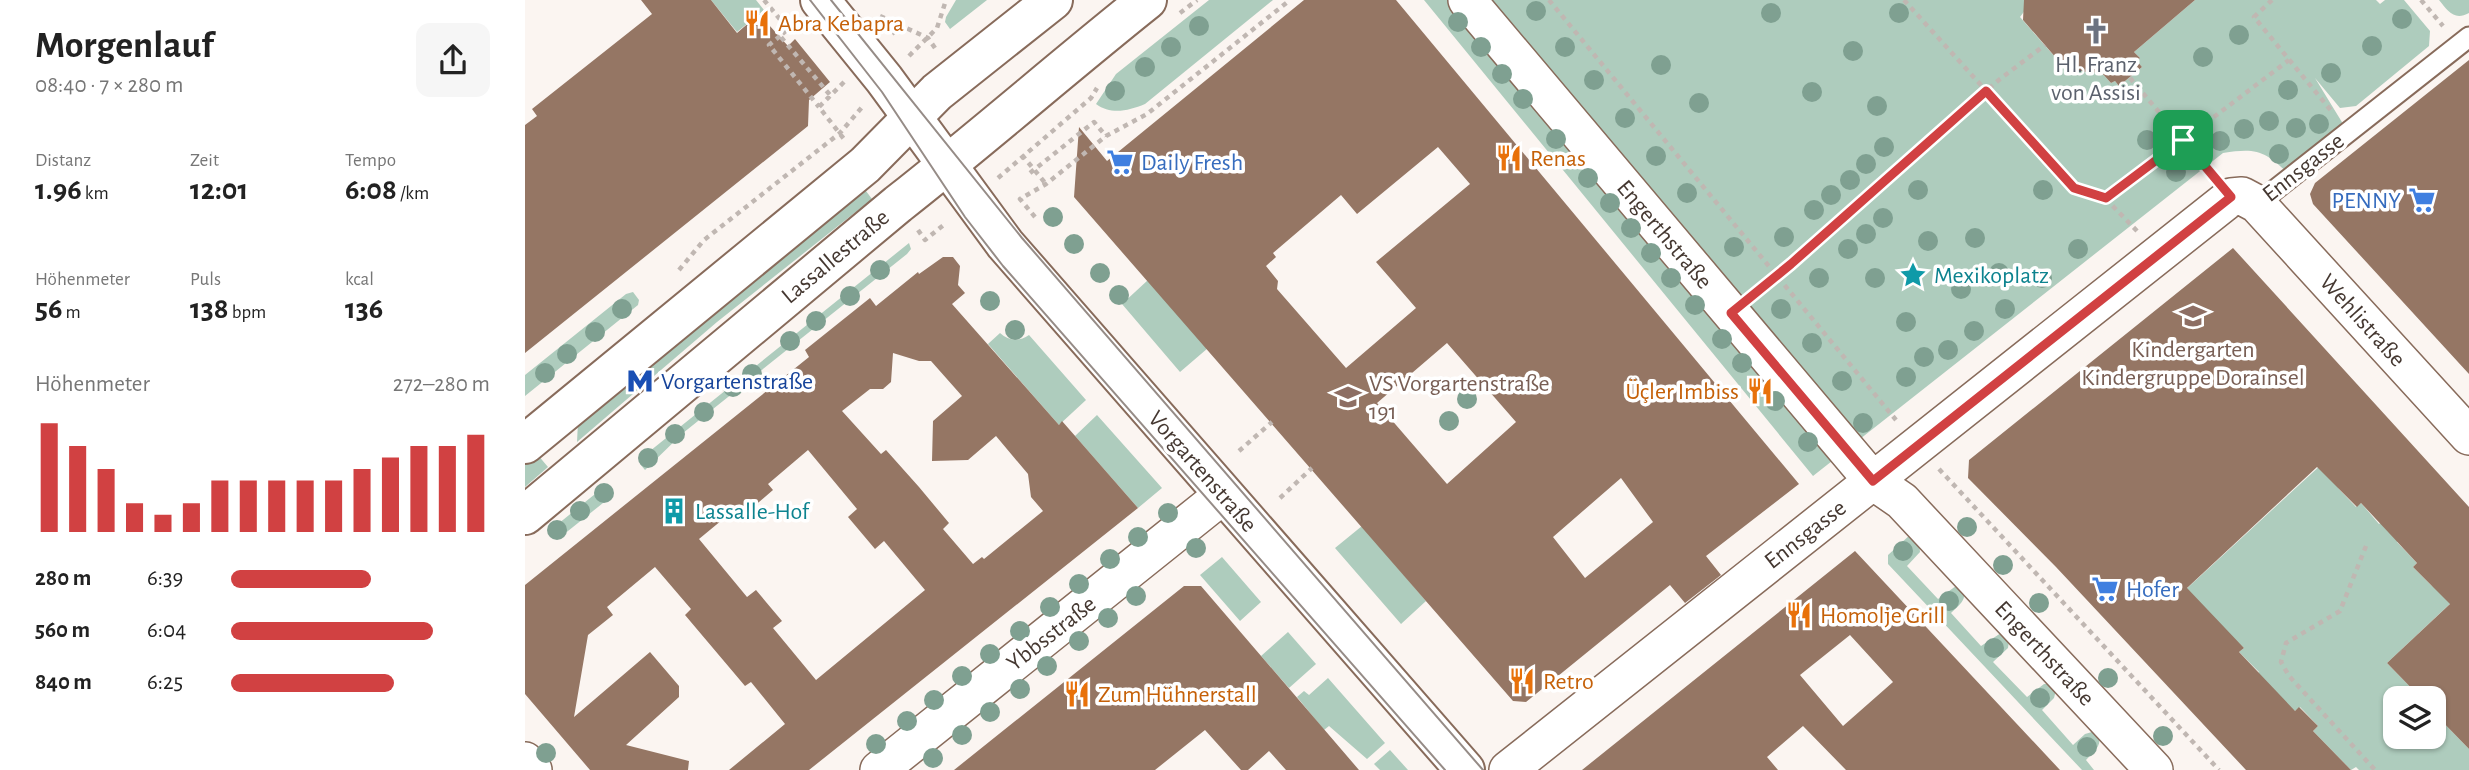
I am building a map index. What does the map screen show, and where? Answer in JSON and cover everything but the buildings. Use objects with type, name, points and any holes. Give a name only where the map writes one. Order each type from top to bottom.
[{"type":"main road","name":"Vorgartenstraße","points":[[820,0],[912,116],[1005,244],[1465,770]]},
{"type":"main road","name":"Lassallestraße","points":[[525,444],[866,165],[937,92],[1053,0]]},
{"type":"main road","name":"Lassallestraße","points":[[525,515],[1147,0]]},
{"type":"street","name":"Engerthstraße","points":[[1467,0],[1873,481],[1902,501],[2154,770]]},
{"type":"street","name":"Ennsgasse","points":[[1508,770],[2160,254],[2244,201]]},
{"type":"street","name":"Wehlistraße","points":[[2244,201],[2469,436]]},
{"type":"street","name":"Ybbsstraße","points":[[879,770],[1223,495]]},
{"type":"street","points":[[525,761],[533,770]]},
{"type":"lane","name":"Ennsgasse","points":[[2244,201],[2348,132],[2464,41]]},
{"type":"path","points":[[764,0],[788,29],[769,45],[819,107]]},
{"type":"path","points":[[873,8],[880,16],[928,38],[937,28],[946,0]]},
{"type":"path","points":[[1035,217],[1020,198],[1046,184],[1106,136],[1147,114],[1290,0]]},
{"type":"path","points":[[1549,0],[1917,445],[2219,770]]},
{"type":"path","points":[[1905,0],[2074,188],[2106,198],[2160,254]]},
{"type":"path","points":[[2272,0],[2254,16],[2348,132]]},
{"type":"path","points":[[2421,0],[2464,41]]},
{"type":"path","points":[[780,36],[830,94]]},
{"type":"path","points":[[1731,313],[1776,277],[1986,91],[2045,45]]},
{"type":"path","points":[[2106,198],[2289,60]]},
{"type":"path","points":[[2130,78],[2183,140],[2244,201]]},
{"type":"path","points":[[1046,184],[1023,156],[1091,98],[1097,83]]},
{"type":"path","points":[[828,118],[840,133]]},
{"type":"path","points":[[1030,173],[1094,122],[1106,136]]},
{"type":"path","points":[[1239,451],[1272,422]]},
{"type":"path","points":[[1280,498],[1312,468]]},
{"type":"path","points":[[2366,546],[2340,611],[2286,643],[2281,662],[2289,676],[2375,770]]},
{"type":"green space","points":[[711,0],[756,0],[764,10],[737,32]]},
{"type":"green space","points":[[956,0],[987,0],[950,29],[945,22],[946,17]]},
{"type":"green space","points":[[1209,0],[1273,0],[1145,104],[1120,111],[1108,110],[1096,104],[1116,74]]},
{"type":"green space","name":"Mexikoplatz","points":[[1424,0],[2024,0],[2026,9],[2020,17],[2070,74],[2078,68],[2099,70],[2111,83],[2115,81],[2119,86],[2142,67],[2137,61],[2140,58],[2134,52],[2195,0],[2376,0],[2380,4],[2385,0],[2404,0],[2430,31],[2429,46],[2356,106],[2340,108],[2315,78],[2348,132],[2292,177],[2261,153],[2223,153],[1813,476]]},
{"type":"green space","points":[[2439,0],[2469,0],[2469,13],[2455,15]]},
{"type":"green space","points":[[863,187],[872,199],[717,322],[577,442],[578,422]]},
{"type":"green space","points":[[909,243],[911,249],[907,254],[683,433],[645,470],[640,459]]},
{"type":"green space","points":[[1148,280],[1208,348],[1180,372],[1122,304]]},
{"type":"green space","points":[[633,292],[639,300],[638,305],[525,396],[525,375],[626,294]]},
{"type":"green space","points":[[1000,333],[1014,340],[1029,335],[1086,400],[1059,425],[988,344]]},
{"type":"green space","points":[[1097,415],[1162,488],[1138,508],[1075,436]]},
{"type":"green space","points":[[537,454],[548,467],[525,487],[525,464]]},
{"type":"green space","points":[[2323,463],[2339,489],[2356,507],[2361,503],[2379,524],[2395,511],[2411,528],[2397,542],[2417,563],[2413,567],[2453,601],[2387,663],[2409,686],[2383,686],[2383,749],[2446,749],[2446,725],[2469,749],[2469,770],[2359,770],[2356,767],[2351,770],[2313,731],[2318,726],[2300,707],[2295,711],[2245,686],[2259,672],[2239,652],[2244,648],[2183,592]]},
{"type":"green space","points":[[606,489],[613,495],[558,539],[553,528],[600,490]]},
{"type":"green space","points":[[1362,526],[1426,601],[1401,624],[1335,548]]},
{"type":"green space","points":[[1911,534],[1919,543],[1920,552],[1907,566],[1938,599],[1956,586],[1961,589],[1963,600],[1951,613],[1981,646],[2001,633],[2009,641],[2008,648],[1993,662],[2027,697],[2044,684],[2049,684],[2056,690],[2054,698],[2042,710],[2073,745],[2085,734],[2092,732],[2098,735],[2098,746],[2086,760],[2094,770],[2082,770],[1888,564],[1888,555]]},
{"type":"green space","points":[[1222,557],[1261,602],[1240,621],[1200,575]]},
{"type":"green space","points":[[1288,632],[1316,664],[1289,688],[1261,656]]},
{"type":"green space","points":[[1328,678],[1385,743],[1367,759],[1329,726],[1324,730],[1297,697],[1304,691],[1309,695]]},
{"type":"green space","points":[[1390,750],[1408,770],[1380,770],[1374,764]]},
{"type":"tram line","points":[[810,0],[882,92],[965,217],[1003,266],[1445,770]]},
{"type":"tram line","points":[[831,0],[1022,238],[1483,770]]},
{"type":"place","name":"Abra Kebapra","points":[[757,23]]},
{"type":"place","name":"Hl. Franz von Assisi","points":[[2096,31]]},
{"type":"place","name":"Renas","points":[[1509,158]]},
{"type":"place","name":"Daily Fresh","points":[[1120,162]]},
{"type":"place","name":"PENNY","points":[[2422,200]]},
{"type":"place","name":"Mexikoplatz","points":[[1913,275]]},
{"type":"place","name":"Kindergarten Kindergruppe Dorainsel","points":[[2193,316]]},
{"type":"place","name":"Vorgartenstraße","points":[[640,381]]},
{"type":"place","name":"Üçler Imbiss","points":[[1760,391]]},
{"type":"place","name":"VS Vorgartenstraße 191","points":[[1348,397]]},
{"type":"place","name":"Lassalle-Hof","points":[[674,511]]},
{"type":"place","name":"Hofer","points":[[2105,589]]},
{"type":"place","name":"Homolje Grill","points":[[1799,615]]},
{"type":"place","name":"Retro","points":[[1522,681]]},
{"type":"place","name":"Zum Hühnerstall","points":[[1077,694]]},
{"type":"route","points":[[1986,91],[2074,188],[2106,198],[2183,140],[2231,197],[1873,481],[1731,313],[1791,264],[1986,91]]}]
